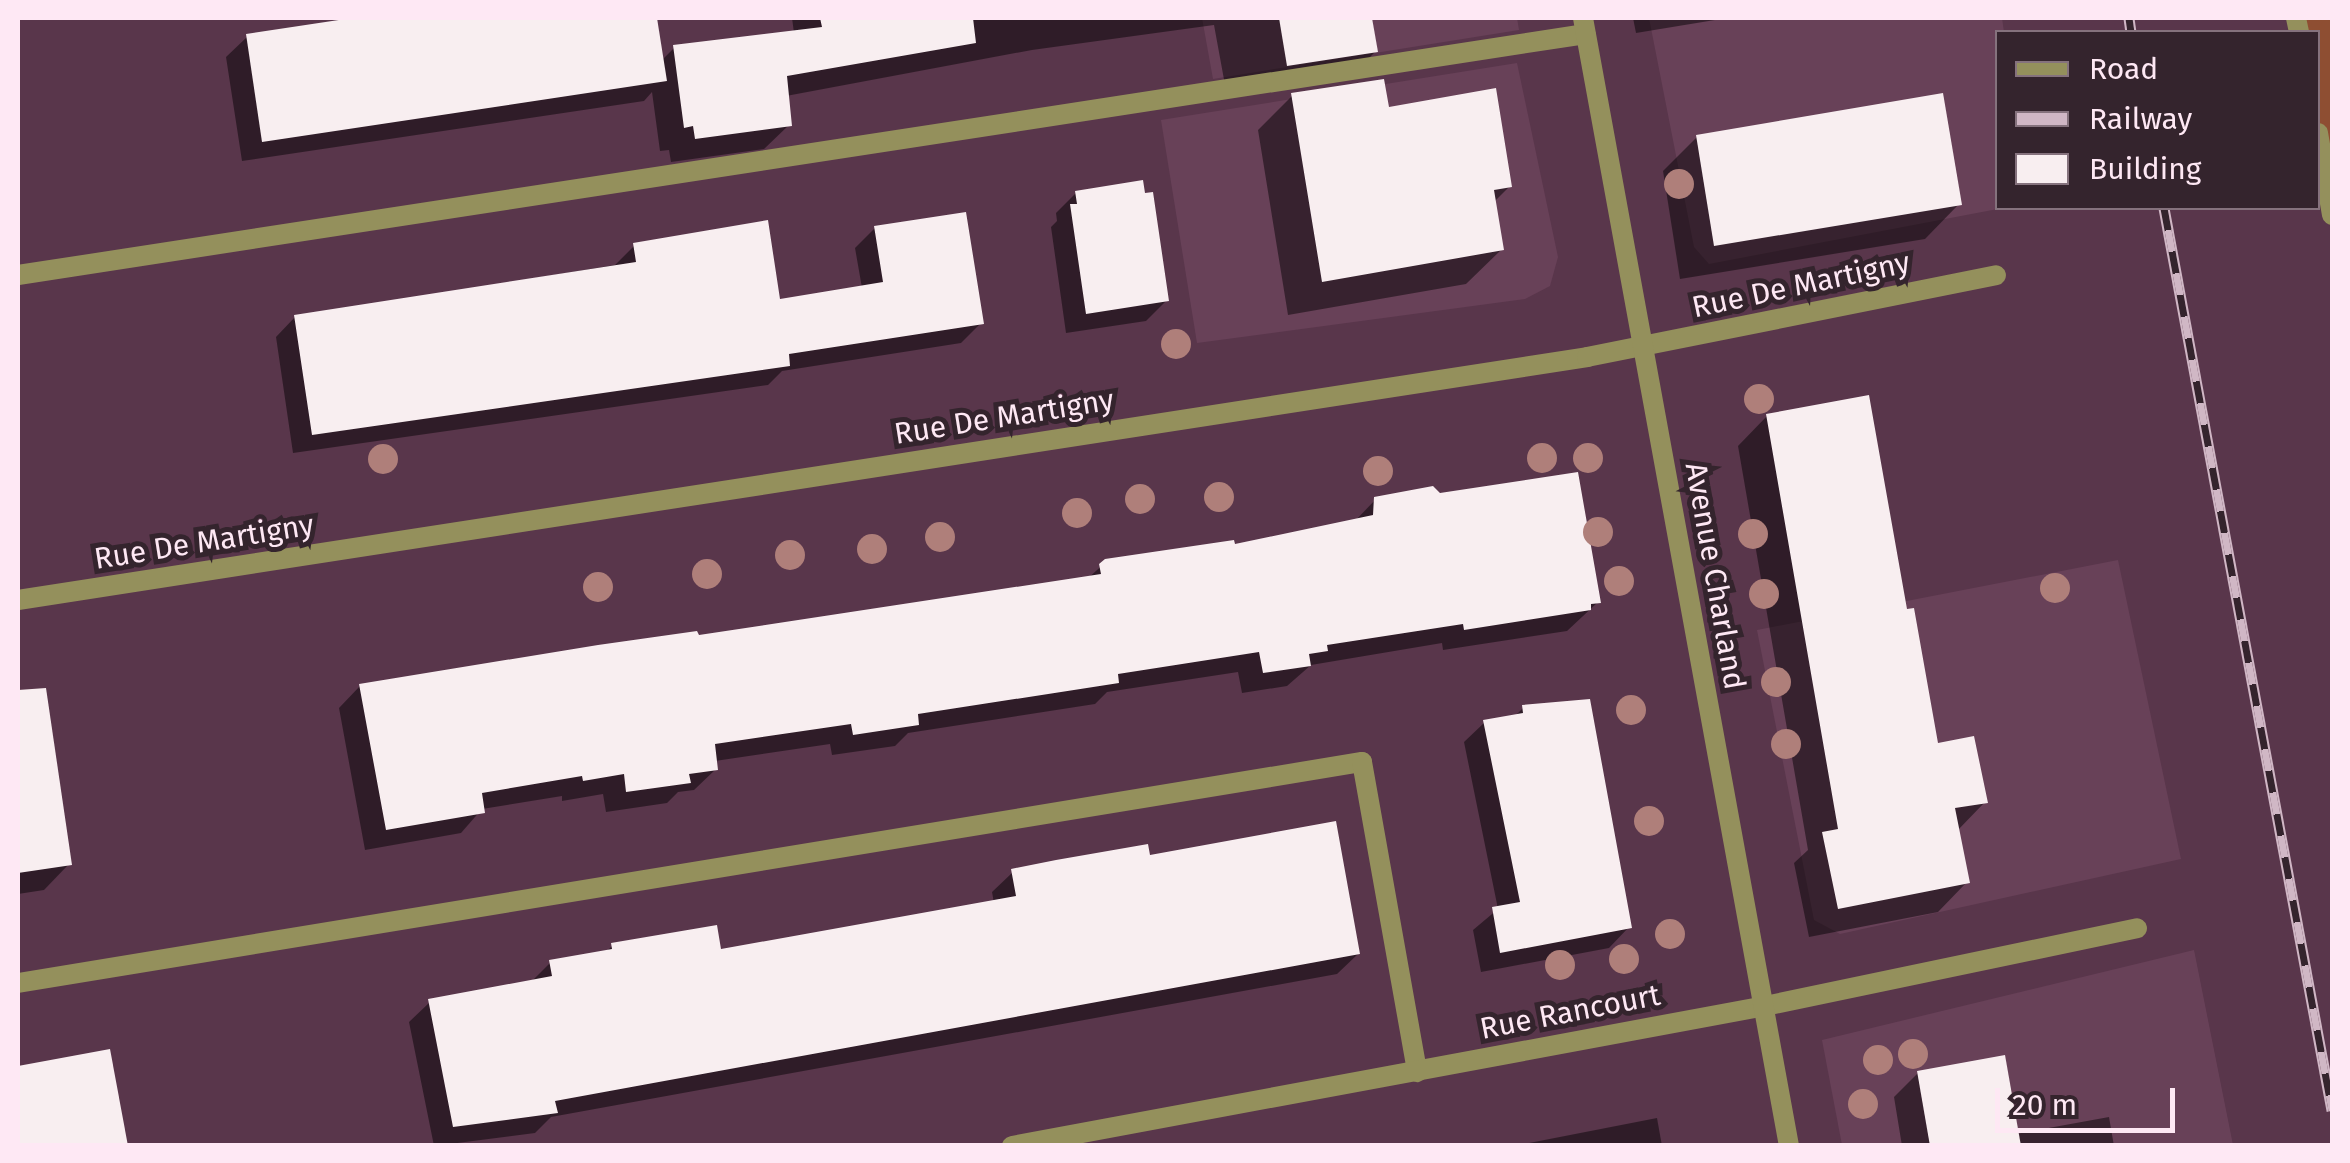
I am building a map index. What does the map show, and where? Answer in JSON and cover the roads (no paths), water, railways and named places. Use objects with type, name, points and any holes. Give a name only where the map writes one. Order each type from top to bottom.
[{"type":"street","points":[[18,274],[1585,26]]},
{"type":"street","name":"Avenue Charland","points":[[1585,26],[1788,1146]]},
{"type":"street","points":[[2320,145],[2332,215]]},
{"type":"street","name":"Rue De Martigny","points":[[18,600],[1642,348],[1996,276]]},
{"type":"street","points":[[18,983],[1362,762],[1418,1072]]},
{"type":"street","name":"Rue Rancourt","points":[[1012,1146],[1765,1006],[2138,928]]},
{"type":"railway","points":[[2129,18],[2131,30]]},
{"type":"railway","points":[[2164,210],[2332,1110]]}]
